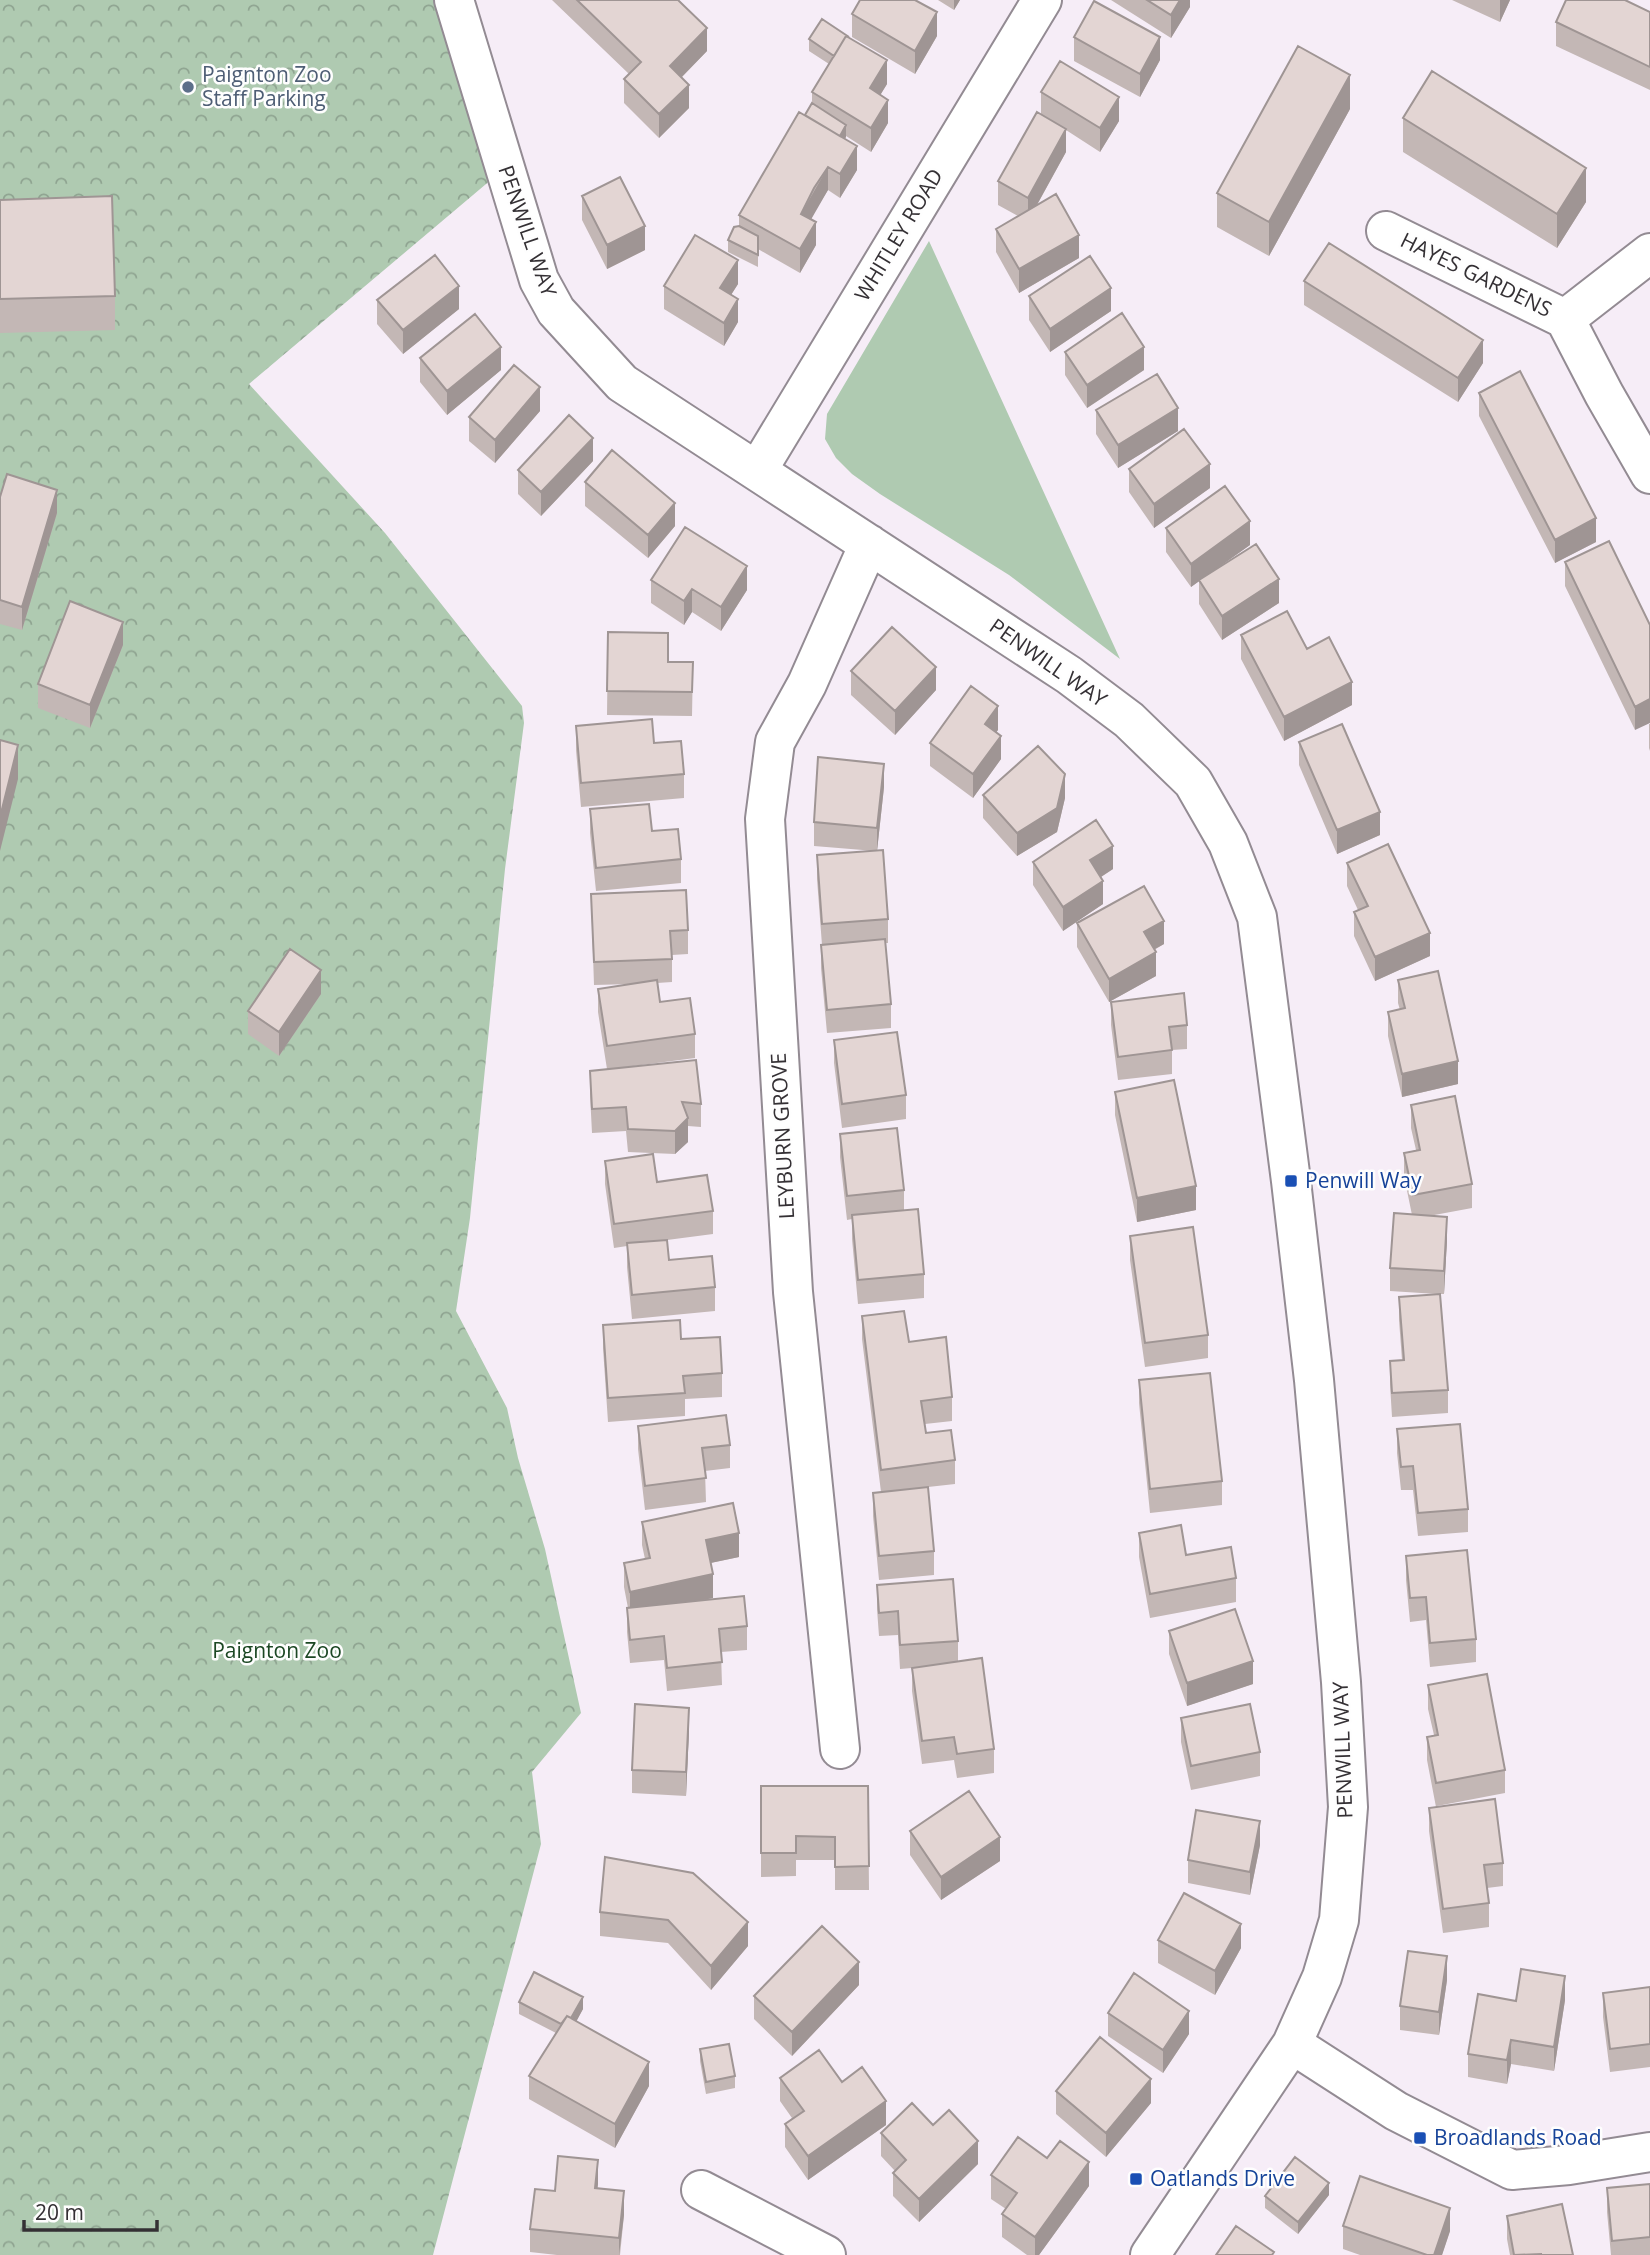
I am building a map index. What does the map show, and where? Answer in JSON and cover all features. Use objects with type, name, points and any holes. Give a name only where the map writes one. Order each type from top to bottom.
[{"type":"street","name":"PENWILL WAY","points":[[454,0],[539,280],[556,311],[622,383],[1069,675],[1129,720],[1193,782],[1228,843],[1257,917],[1314,1380],[1341,1682],[1348,1807],[1339,1920],[1322,1977],[1292,2044],[1150,2255]]},
{"type":"street","name":"WHITLEY ROAD","points":[[757,471],[1042,0]]},
{"type":"street","name":"HAYES GARDENS","points":[[1386,231],[1565,320],[1650,474]]},
{"type":"street","name":"HAYES GARDENS","points":[[1565,320],[1650,253]]},
{"type":"street","name":"LEYBURN GROVE","points":[[840,1749],[793,1292],[765,819],[775,742],[807,684],[869,544]]},
{"type":"street","points":[[1292,2044],[1396,2111],[1511,2170],[1569,2165],[1650,2152]]},
{"type":"street","points":[[701,2190],[826,2255]]},
{"type":"green space","name":"Paignton Zoo","points":[[0,0],[454,0],[505,168],[249,384],[385,533],[522,706],[524,723],[505,869],[470,1218],[456,1311],[507,1408],[518,1458],[545,1549],[581,1713],[532,1772],[541,1844],[433,2255],[0,2255]]},
{"type":"green space","points":[[929,241],[1120,659],[1009,575],[852,474],[836,458],[825,439],[827,414]]},
{"type":"building","points":[[577,0],[678,0],[707,28],[670,66],[689,85],[659,114],[624,79],[641,62]]},
{"type":"building","points":[[860,0],[915,0],[937,12],[915,51],[852,14]]},
{"type":"building","points":[[1147,0],[1180,0],[1171,15]]},
{"type":"building","points":[[1566,0],[1625,0],[1650,12],[1650,67],[1556,22]]},
{"type":"building","points":[[1094,1],[1160,37],[1140,74],[1074,37]]},
{"type":"building","points":[[822,19],[849,37],[846,36],[834,56],[809,39]]},
{"type":"building","points":[[846,36],[887,60],[870,88],[888,100],[871,128],[812,92]]},
{"type":"building","points":[[1298,46],[1350,75],[1269,222],[1217,193]]},
{"type":"building","points":[[1060,61],[1119,97],[1100,128],[1041,92]]},
{"type":"building","points":[[1432,71],[1586,168],[1557,214],[1403,118]]},
{"type":"building","points":[[812,103],[846,125],[840,136],[805,115]]},
{"type":"building","points":[[799,112],[857,146],[840,174],[828,167],[814,188],[801,214],[816,222],[800,249],[739,215]]},
{"type":"building","points":[[1037,112],[1066,129],[1028,198],[998,181]]},
{"type":"building","points":[[620,177],[645,226],[607,245],[582,196]]},
{"type":"building","points":[[1056,194],[1079,235],[1019,269],[996,229]]},
{"type":"building","points":[[112,196],[115,296],[0,299],[0,200]]},
{"type":"building","points":[[739,226],[758,236],[758,255],[728,240],[734,227]]},
{"type":"building","points":[[695,235],[738,260],[720,288],[738,299],[724,323],[664,286]]},
{"type":"building","points":[[1329,243],[1483,340],[1458,378],[1304,281]]},
{"type":"building","points":[[435,255],[459,286],[403,330],[377,300]]},
{"type":"building","points":[[1090,256],[1111,288],[1050,329],[1029,296]]},
{"type":"building","points":[[1122,313],[1144,347],[1087,385],[1065,352]]},
{"type":"building","points":[[475,314],[501,347],[447,391],[420,358]]},
{"type":"building","points":[[514,365],[540,387],[495,440],[469,417]]},
{"type":"building","points":[[1520,371],[1596,518],[1555,540],[1479,393]]},
{"type":"building","points":[[1157,374],[1178,408],[1118,445],[1096,410]]},
{"type":"building","points":[[569,415],[593,438],[541,492],[518,470]]},
{"type":"building","points":[[1184,429],[1210,464],[1154,504],[1129,469]]},
{"type":"building","points":[[612,450],[675,503],[648,535],[585,482]]},
{"type":"building","points":[[7,474],[57,490],[22,607],[0,600],[0,497]]},
{"type":"building","points":[[1225,486],[1250,521],[1191,564],[1166,528]]},
{"type":"building","points":[[685,527],[747,566],[721,607],[692,589],[684,601],[651,580]]},
{"type":"building","points":[[1609,541],[1650,625],[1650,699],[1635,707],[1565,562]]},
{"type":"building","points":[[1256,544],[1279,579],[1222,616],[1199,580]]},
{"type":"building","points":[[70,601],[123,622],[90,705],[38,684]]},
{"type":"building","points":[[1287,611],[1307,649],[1329,637],[1352,682],[1284,717],[1241,635]]},
{"type":"building","points":[[892,627],[936,667],[895,711],[851,671]]},
{"type":"building","points":[[608,632],[668,633],[668,662],[693,662],[692,692],[607,691]]},
{"type":"building","points":[[971,686],[998,706],[985,724],[1001,736],[973,774],[930,743]]},
{"type":"building","points":[[652,719],[654,743],[681,741],[684,774],[581,783],[576,726]]},
{"type":"building","points":[[1342,724],[1380,812],[1337,830],[1299,742]]},
{"type":"building","points":[[0,740],[18,745],[0,817]]},
{"type":"building","points":[[1038,746],[1065,774],[1057,808],[1017,833],[983,795]]},
{"type":"building","points":[[818,757],[884,764],[877,828],[814,822]]},
{"type":"building","points":[[649,804],[652,831],[678,829],[681,859],[596,868],[590,809]]},
{"type":"building","points":[[1096,820],[1113,846],[1090,860],[1103,881],[1063,907],[1033,862]]},
{"type":"building","points":[[1388,844],[1430,933],[1375,957],[1354,912],[1368,906],[1347,863]]},
{"type":"building","points":[[883,850],[888,919],[822,924],[817,855]]},
{"type":"building","points":[[1144,886],[1164,921],[1144,932],[1156,952],[1109,979],[1077,923]]},
{"type":"building","points":[[686,890],[688,930],[670,931],[672,959],[594,962],[591,894]]},
{"type":"building","points":[[885,939],[891,1004],[827,1010],[821,945]]},
{"type":"building","points":[[290,949],[321,970],[279,1032],[248,1011]]},
{"type":"building","points":[[1438,971],[1458,1061],[1402,1074],[1388,1012],[1405,1008],[1398,980]]},
{"type":"building","points":[[657,980],[660,1002],[690,998],[695,1034],[607,1046],[598,989]]},
{"type":"building","points":[[1184,993],[1187,1025],[1169,1027],[1172,1050],[1118,1057],[1111,1002]]},
{"type":"building","points":[[897,1032],[906,1095],[842,1104],[834,1040]]},
{"type":"building","points":[[696,1060],[701,1104],[682,1102],[688,1118],[675,1131],[628,1129],[626,1107],[592,1109],[590,1071]]},
{"type":"building","points":[[1174,1080],[1196,1186],[1137,1198],[1115,1092]]},
{"type":"building","points":[[1455,1096],[1472,1184],[1413,1195],[1404,1153],[1420,1150],[1411,1105]]},
{"type":"building","points":[[897,1128],[904,1190],[847,1196],[840,1134]]},
{"type":"building","points":[[653,1154],[657,1182],[707,1175],[713,1211],[614,1224],[605,1161]]},
{"type":"building","points":[[918,1209],[924,1274],[858,1280],[852,1215]]},
{"type":"building","points":[[1394,1213],[1447,1217],[1444,1271],[1390,1268]]},
{"type":"building","points":[[1193,1227],[1208,1335],[1145,1343],[1130,1236]]},
{"type":"building","points":[[667,1240],[669,1260],[712,1256],[715,1287],[632,1295],[627,1243]]},
{"type":"building","points":[[1440,1294],[1448,1390],[1392,1393],[1390,1361],[1404,1360],[1399,1297]]},
{"type":"building","points":[[904,1311],[909,1342],[946,1337],[952,1397],[921,1401],[926,1433],[951,1430],[955,1460],[881,1470],[862,1316]]},
{"type":"building","points":[[680,1320],[681,1339],[720,1337],[722,1373],[683,1376],[685,1393],[608,1398],[603,1325]]},
{"type":"building","points":[[1210,1373],[1222,1481],[1150,1489],[1139,1380]]},
{"type":"building","points":[[726,1415],[730,1445],[702,1448],[706,1478],[645,1486],[638,1426]]},
{"type":"building","points":[[1460,1424],[1468,1509],[1418,1513],[1413,1466],[1401,1467],[1397,1429]]},
{"type":"building","points":[[928,1487],[934,1551],[879,1556],[873,1493]]},
{"type":"building","points":[[733,1503],[739,1533],[706,1540],[713,1574],[630,1592],[624,1563],[650,1558],[642,1522]]},
{"type":"building","points":[[1181,1525],[1186,1555],[1231,1547],[1236,1578],[1150,1594],[1139,1533]]},
{"type":"building","points":[[1467,1550],[1476,1639],[1430,1643],[1426,1597],[1410,1598],[1406,1556]]},
{"type":"building","points":[[953,1579],[958,1641],[900,1645],[898,1611],[879,1613],[877,1585]]},
{"type":"building","points":[[744,1596],[747,1626],[719,1629],[722,1662],[667,1668],[664,1636],[630,1640],[627,1608]]},
{"type":"building","points":[[1235,1609],[1253,1661],[1187,1683],[1169,1631]]},
{"type":"building","points":[[982,1658],[994,1749],[957,1754],[954,1737],[922,1741],[912,1668]]},
{"type":"building","points":[[1487,1674],[1505,1770],[1436,1783],[1427,1737],[1438,1735],[1428,1685]]},
{"type":"building","points":[[635,1704],[689,1708],[686,1772],[632,1770]]},
{"type":"building","points":[[1250,1704],[1260,1752],[1191,1766],[1181,1718]]},
{"type":"building","points":[[761,1786],[868,1786],[869,1866],[835,1867],[835,1837],[796,1836],[796,1853],[761,1853]]},
{"type":"building","points":[[969,1791],[1000,1837],[941,1877],[910,1831]]},
{"type":"building","points":[[1495,1799],[1503,1863],[1484,1865],[1489,1903],[1443,1909],[1429,1808]]},
{"type":"building","points":[[1196,1810],[1260,1821],[1250,1872],[1188,1860]]},
{"type":"building","points":[[605,1857],[693,1873],[748,1922],[711,1966],[668,1920],[600,1912]]},
{"type":"building","points":[[1184,1893],[1241,1924],[1215,1971],[1158,1940]]},
{"type":"building","points":[[822,1926],[859,1962],[792,2032],[754,1996]]},
{"type":"building","points":[[1408,1951],[1447,1956],[1439,2012],[1400,2006]]},
{"type":"building","points":[[1521,1969],[1565,1976],[1554,2047],[1511,2040],[1507,2060],[1468,2054],[1478,1994],[1516,2001]]},
{"type":"building","points":[[534,1972],[583,1997],[571,2018],[567,2016],[561,2024],[519,2002]]},
{"type":"building","points":[[1134,1973],[1189,2011],[1163,2050],[1108,2013]]},
{"type":"building","points":[[1650,1987],[1650,2044],[1610,2049],[1603,1993]]},
{"type":"building","points":[[567,2016],[649,2062],[615,2124],[529,2076]]},
{"type":"building","points":[[1100,2037],[1151,2079],[1106,2133],[1056,2091]]},
{"type":"building","points":[[729,2044],[735,2076],[706,2082],[700,2049]]},
{"type":"building","points":[[819,2050],[842,2082],[862,2067],[886,2101],[808,2156],[785,2124],[804,2111],[780,2078]]},
{"type":"building","points":[[912,2103],[933,2125],[949,2110],[978,2141],[919,2199],[893,2173],[906,2160],[881,2133]]},
{"type":"building","points":[[1018,2137],[1047,2158],[1060,2141],[1089,2162],[1035,2237],[1002,2214],[1017,2193],[991,2175]]},
{"type":"building","points":[[558,2156],[598,2160],[595,2188],[624,2191],[619,2238],[530,2229],[535,2189],[555,2191]]},
{"type":"building","points":[[1295,2157],[1329,2183],[1298,2222],[1265,2196]]},
{"type":"building","points":[[1360,2176],[1450,2208],[1434,2255],[1427,2255],[1343,2226]]},
{"type":"building","points":[[1650,2184],[1650,2237],[1612,2241],[1607,2188]]},
{"type":"building","points":[[1562,2204],[1573,2255],[1514,2255],[1507,2216]]},
{"type":"building","points":[[1236,2226],[1274,2252],[1272,2255],[1216,2255]]},
{"type":"place","name":"Paignton Zoo Staff Parking","points":[[188,87]]},
{"type":"place","name":"Penwill Way","points":[[1291,1181]]},
{"type":"place","name":"Broadlands Road","points":[[1420,2138]]},
{"type":"place","name":"Oatlands Drive","points":[[1136,2179]]}]
